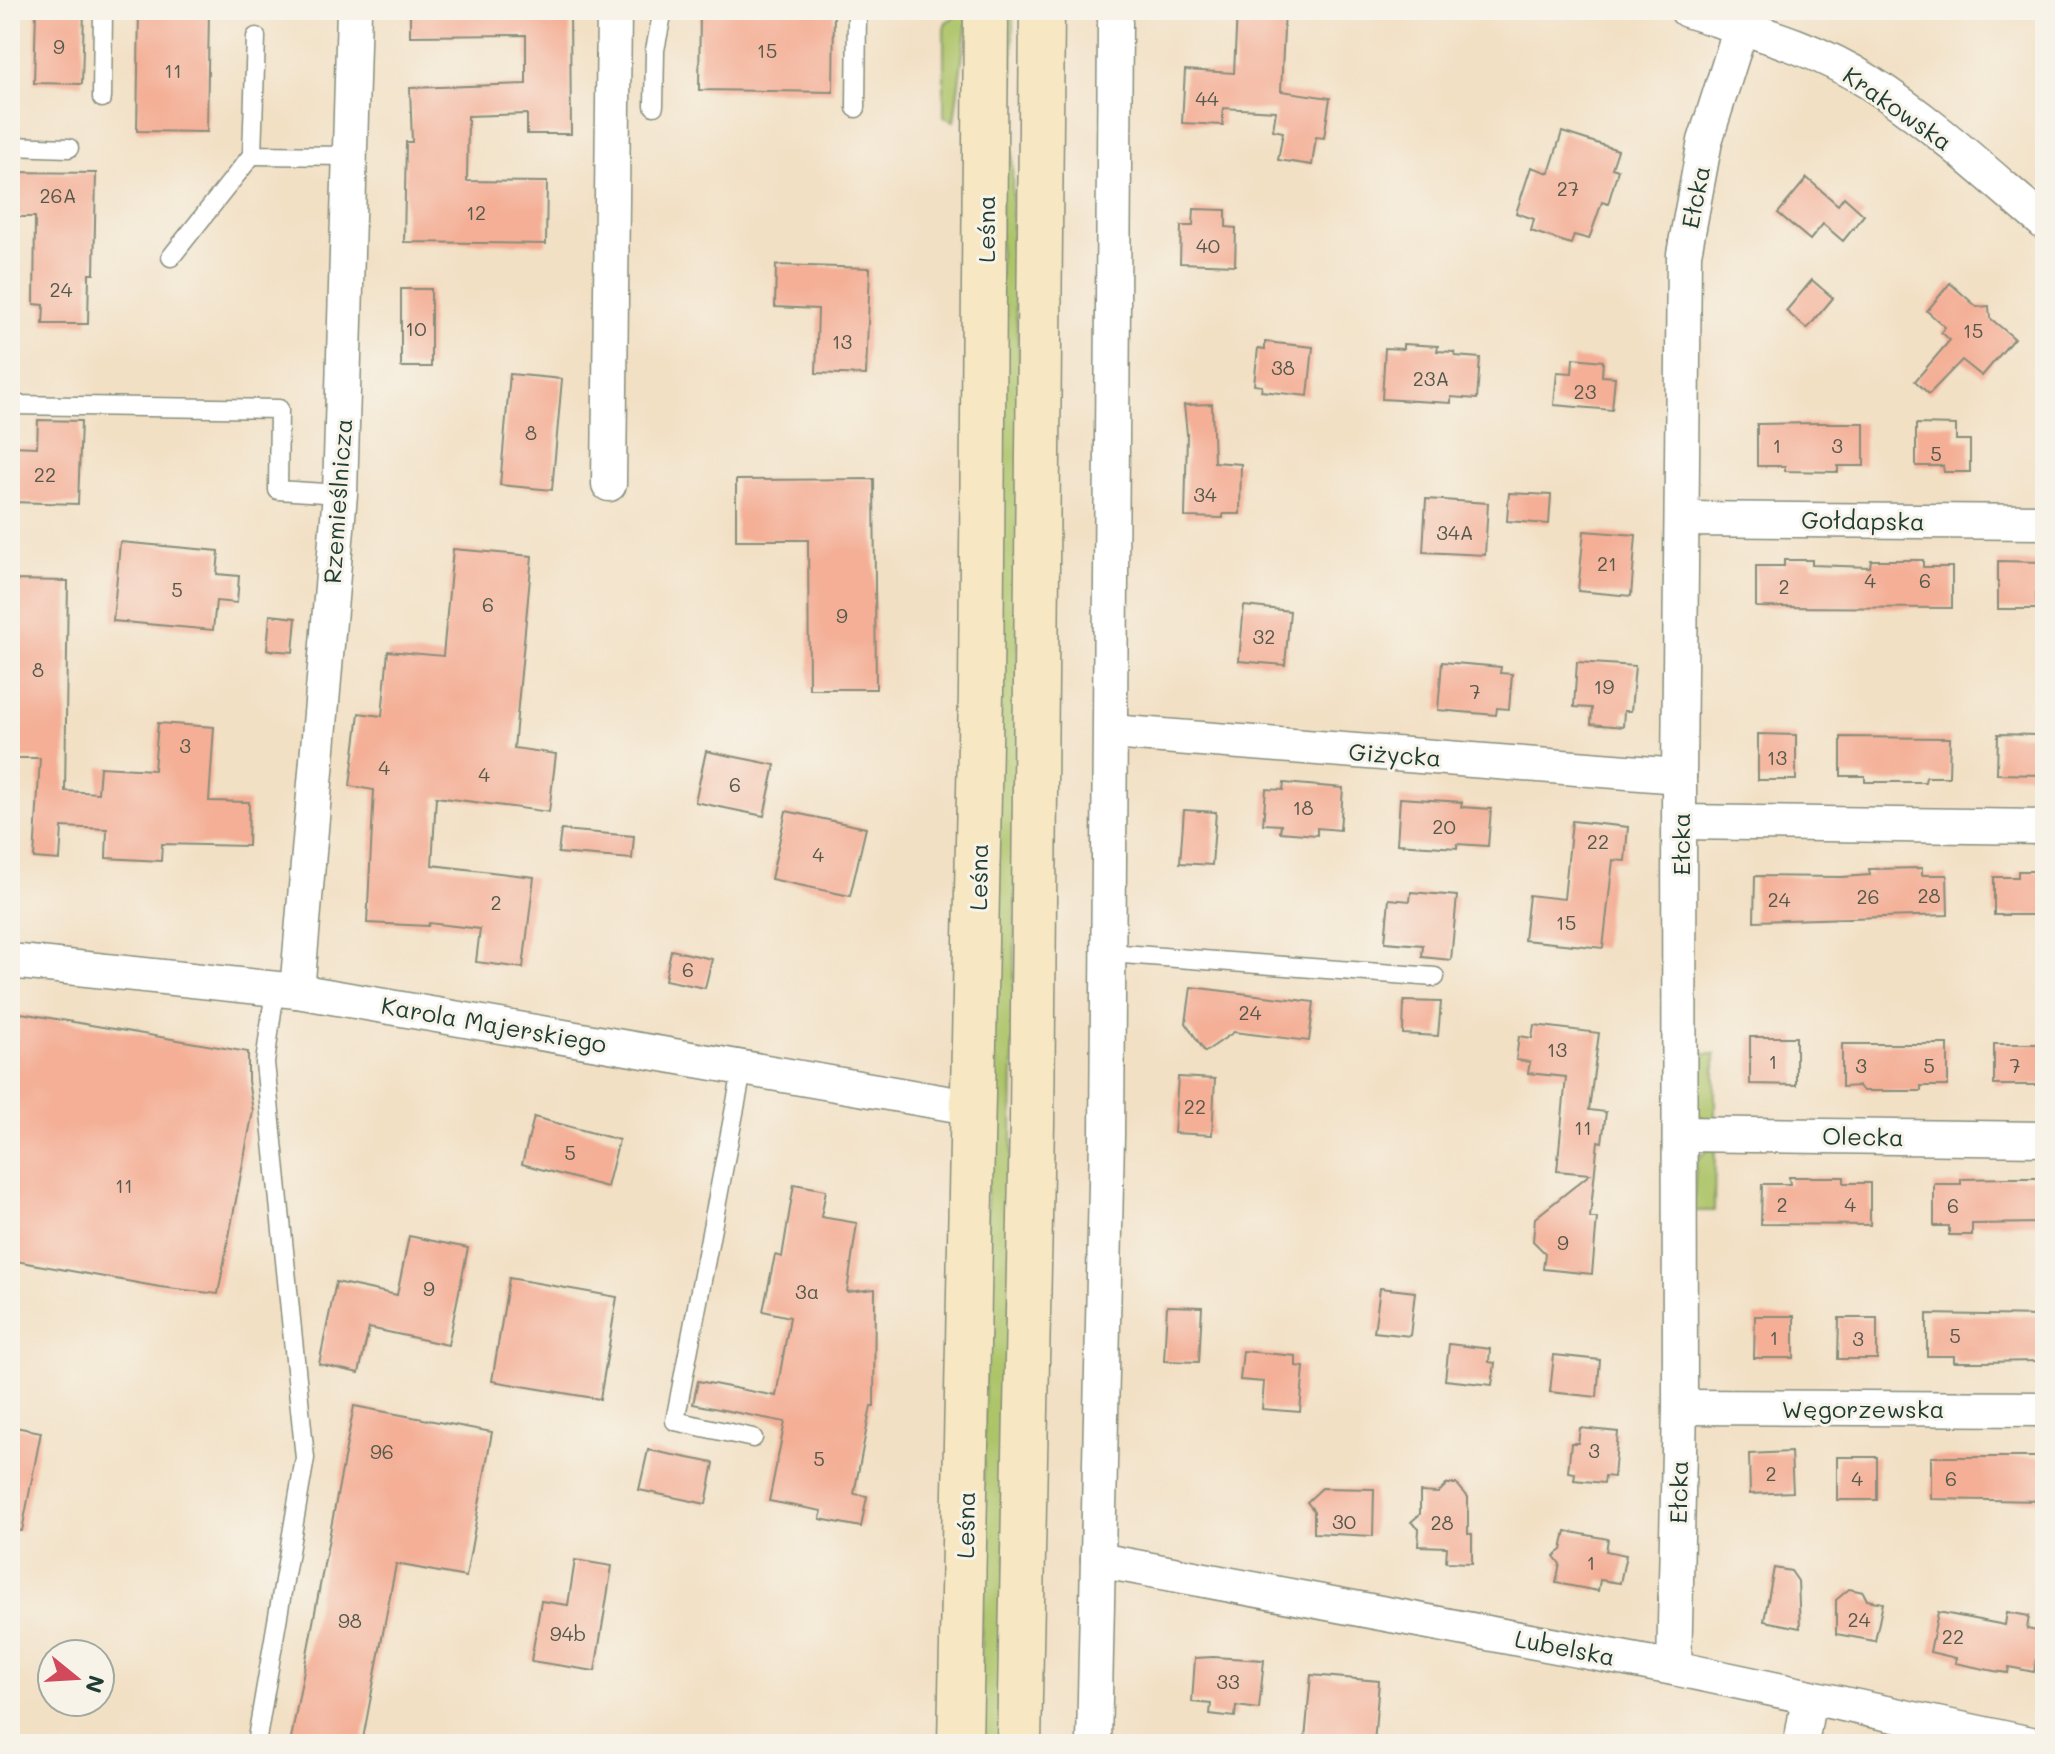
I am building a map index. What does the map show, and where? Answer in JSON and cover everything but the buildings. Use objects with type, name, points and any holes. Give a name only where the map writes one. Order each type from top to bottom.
[{"type":"main road","name":"Leśna","points":[[960,1744],[975,1108],[986,10]]},
{"type":"main road","points":[[1019,1744],[1032,1123],[1042,10]]},
{"type":"street","name":"Rzemieślnicza","points":[[286,990],[340,494],[354,10]]},
{"type":"street","points":[[609,484],[614,10]]},
{"type":"street","name":"Krakowska","points":[[1687,10],[1801,46],[1867,81],[1919,118],[2045,223]]},
{"type":"street","points":[[1094,1744],[1109,953],[1115,22]]},
{"type":"street","name":"Ełcka","points":[[1674,1668],[1680,1407],[1679,776],[1684,254],[1705,141],[1741,27]]},
{"type":"street","name":"Gołdapska","points":[[1682,519],[2045,522]]},
{"type":"street","name":"Giżycka","points":[[1111,732],[1679,776]]},
{"type":"street","points":[[1680,822],[2045,827]]},
{"type":"street","name":"Karola Majerskiego","points":[[10,961],[286,990],[975,1108]]},
{"type":"street","name":"Olecka","points":[[1680,1134],[2045,1139]]},
{"type":"street","name":"Węgorzewska","points":[[1680,1407],[2045,1409]]},
{"type":"street","name":"Lubelska","points":[[1098,1560],[1674,1668],[2031,1744]]},
{"type":"street","points":[[1801,1744],[1809,1697]]},
{"type":"lane","points":[[102,98],[103,10]]},
{"type":"lane","points":[[654,106],[655,50],[663,10]]},
{"type":"lane","points":[[856,108],[857,10]]},
{"type":"lane","points":[[171,257],[252,155],[256,37]]},
{"type":"lane","points":[[10,146],[69,148]]},
{"type":"lane","points":[[252,155],[349,156]]},
{"type":"lane","points":[[10,405],[279,409],[278,490],[340,494]]},
{"type":"lane","points":[[1109,953],[1435,977]]},
{"type":"lane","points":[[256,1744],[305,1458],[265,1063],[286,990]]},
{"type":"lane","points":[[743,1066],[675,1421],[753,1438]]},
{"type":"green space","points":[[958,15],[968,15],[954,121],[944,117],[944,28],[946,22]]},
{"type":"green space","points":[[1003,15],[1013,15],[1012,262],[1022,392],[1004,1744],[983,1744],[980,1718]]},
{"type":"green space","points":[[1693,1054],[1715,1054],[1715,1124],[1705,1122],[1693,1107]]},
{"type":"green space","points":[[1715,1148],[1714,1211],[1693,1211],[1696,1160],[1707,1150]]}]
